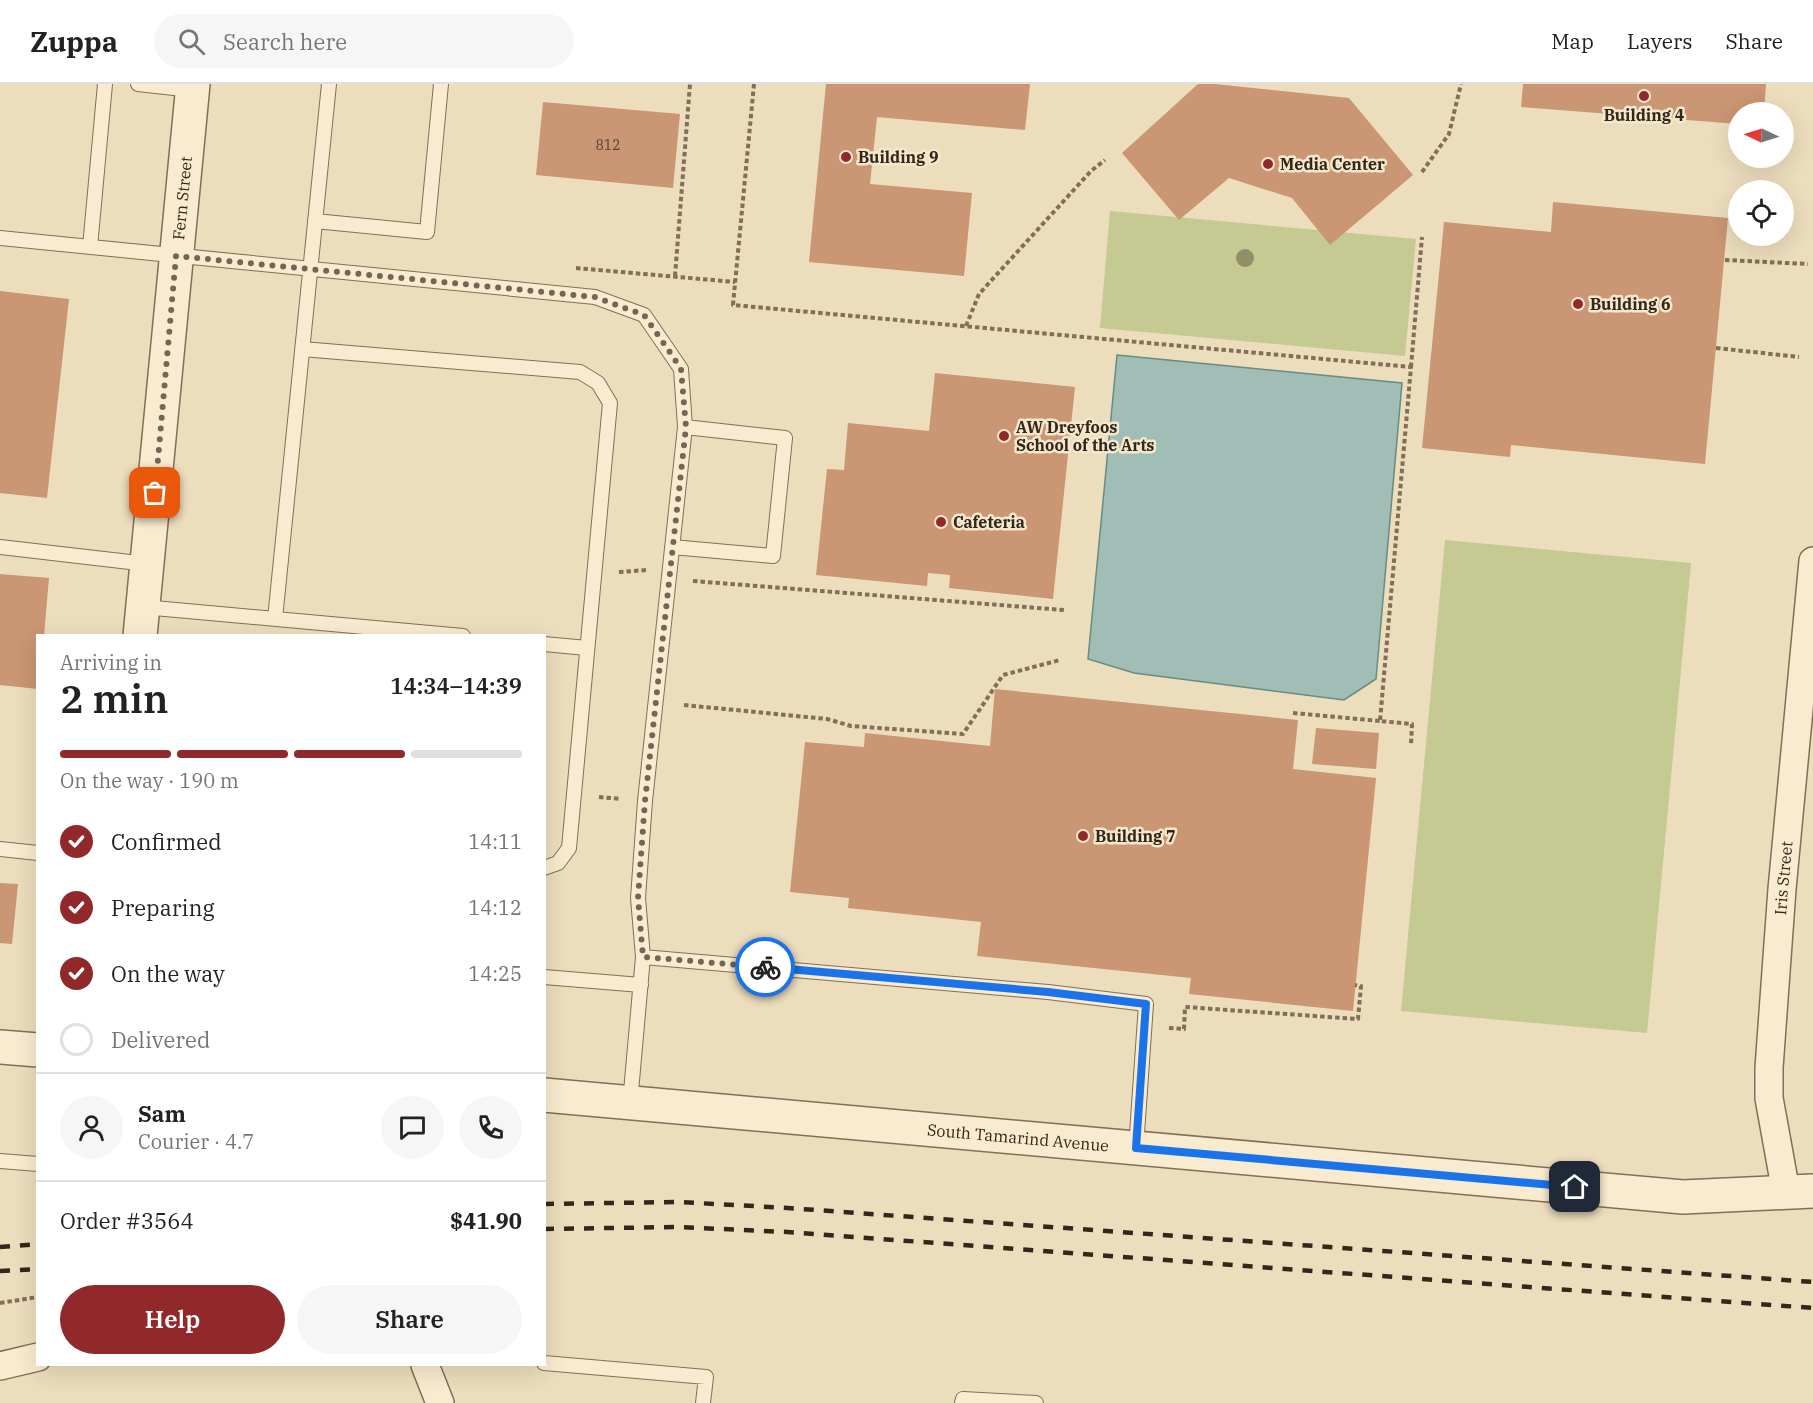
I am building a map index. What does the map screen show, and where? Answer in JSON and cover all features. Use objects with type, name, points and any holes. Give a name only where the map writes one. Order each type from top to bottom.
[{"type":"street","name":"Fern Street","points":[[142,621],[193,87]]},
{"type":"street","name":"Iris Street","points":[[1799,1192],[1769,1098],[1769,1068],[1782,889],[1813,561]]},
{"type":"street","points":[[0,1047],[36,1050]]},
{"type":"street","name":"South Tamarind Avenue","points":[[546,1095],[1683,1197],[1799,1192]]},
{"type":"street","points":[[0,1366],[36,1357]]},
{"type":"street","points":[[425,1366],[440,1403]]},
{"type":"lane","points":[[90,247],[105,84]]},
{"type":"lane","points":[[138,84],[193,87]]},
{"type":"lane","points":[[276,619],[329,84]]},
{"type":"lane","points":[[315,221],[427,232],[441,84]]},
{"type":"lane","points":[[0,238],[595,297],[644,315],[681,369],[686,427],[645,801],[638,898],[643,957],[630,1103]]},
{"type":"lane","points":[[302,350],[580,372],[598,383],[610,403],[569,848],[558,863],[546,867]]},
{"type":"lane","points":[[672,547],[773,556],[785,438],[686,427]]},
{"type":"lane","points":[[0,547],[148,564]]},
{"type":"lane","points":[[142,621],[276,619],[441,634]]},
{"type":"lane","points":[[546,644],[587,648]]},
{"type":"lane","points":[[0,849],[36,853]]},
{"type":"lane","points":[[643,957],[1048,992],[1146,1004],[1136,1148]]},
{"type":"lane","points":[[546,976],[641,985]]},
{"type":"lane","points":[[0,1161],[36,1164]]},
{"type":"lane","points":[[546,1363],[706,1377],[704,1403]]},
{"type":"lane","points":[[962,1403],[963,1398],[1036,1403]]},
{"type":"path","points":[[675,276],[690,84]]},
{"type":"path","points":[[754,84],[733,305],[1411,367]]},
{"type":"path","points":[[1422,172],[1449,134],[1461,84]]},
{"type":"path","points":[[966,326],[979,294],[1091,171],[1105,160]]},
{"type":"path","points":[[1380,721],[1422,237]]},
{"type":"path","points":[[1725,260],[1808,264]]},
{"type":"path","points":[[1716,348],[1799,357]]},
{"type":"path","points":[[594,574],[670,568]]},
{"type":"path","points":[[693,581],[1064,610]]},
{"type":"path","points":[[684,705],[826,718],[851,726],[963,734],[1003,675],[1060,660]]},
{"type":"path","points":[[1293,713],[1412,724],[1411,745]]},
{"type":"path","points":[[574,795],[645,801]]},
{"type":"path","points":[[1145,1027],[1184,1029],[1185,1007],[1358,1019],[1361,986],[1355,985]]},
{"type":"path","points":[[0,1303],[36,1297]]},
{"type":"green space","points":[[1110,211],[1416,239],[1405,356],[1100,328]]},
{"type":"green space","points":[[1445,540],[1691,563],[1647,1033],[1401,1011]]},
{"type":"water","points":[[1117,355],[1402,383],[1376,679],[1344,700],[1134,673],[1088,659]]},
{"type":"building","name":"Building 9","points":[[826,84],[1030,84],[1025,130],[877,117],[870,184],[972,193],[964,276],[809,262]]},
{"type":"building","name":"Media Center","points":[[1198,84],[1349,98],[1413,175],[1330,245],[1292,198],[1229,178],[1179,220],[1122,153]]},
{"type":"building","name":"Building 4","points":[[1523,84],[1766,84],[1765,102],[1728,102],[1728,123],[1521,107]]},
{"type":"building","points":[[543,102],[680,114],[673,188],[536,175]]},
{"type":"building","name":"Building 6","points":[[1553,202],[1728,218],[1705,464],[1511,445],[1510,457],[1422,448],[1444,222],[1551,232]]},
{"type":"building","points":[[0,291],[69,299],[47,498],[0,493]]},
{"type":"building","name":"Cafeteria","points":[[935,373],[1075,387],[1053,599],[949,588],[950,575],[928,573],[927,586],[816,575],[827,469],[844,470],[848,423],[929,431]]},
{"type":"building","points":[[0,574],[49,578],[44,634],[36,634],[36,689],[0,685]]},
{"type":"building","name":"Building 7","points":[[995,689],[1298,720],[1293,769],[1376,778],[1353,1011],[1189,994],[1191,978],[977,956],[981,922],[848,908],[849,898],[790,892],[805,742],[864,747],[865,733],[990,746]]},
{"type":"building","points":[[1316,728],[1379,733],[1376,769],[1312,764]]},
{"type":"building","points":[[0,883],[18,884],[12,944],[0,943]]},
{"type":"railway","points":[[546,1204],[679,1202],[788,1208],[1813,1282]]},
{"type":"railway","points":[[546,1229],[678,1227],[787,1232],[1813,1308]]},
{"type":"railway","points":[[0,1247],[36,1244]]},
{"type":"railway","points":[[0,1271],[36,1269]]},
{"type":"way so far","points":[[155,493],[176,256],[595,297],[644,315],[681,369],[686,427],[645,801],[638,898],[643,957],[765,967]]},
{"type":"place","name":"Building 4","points":[[1644,96]]},
{"type":"place","name":"Building 9","points":[[846,157]]},
{"type":"place","name":"Media Center","points":[[1268,164]]},
{"type":"place","name":"Building 6","points":[[1578,304]]},
{"type":"place","name":"AW Dreyfoos School of the Arts","points":[[1004,436]]},
{"type":"place","name":"Cafeteria","points":[[941,522]]},
{"type":"place","name":"Building 7","points":[[1083,836]]},
{"type":"route","points":[[765,967],[1048,992],[1146,1004],[1136,1148],[1575,1187]]}]
